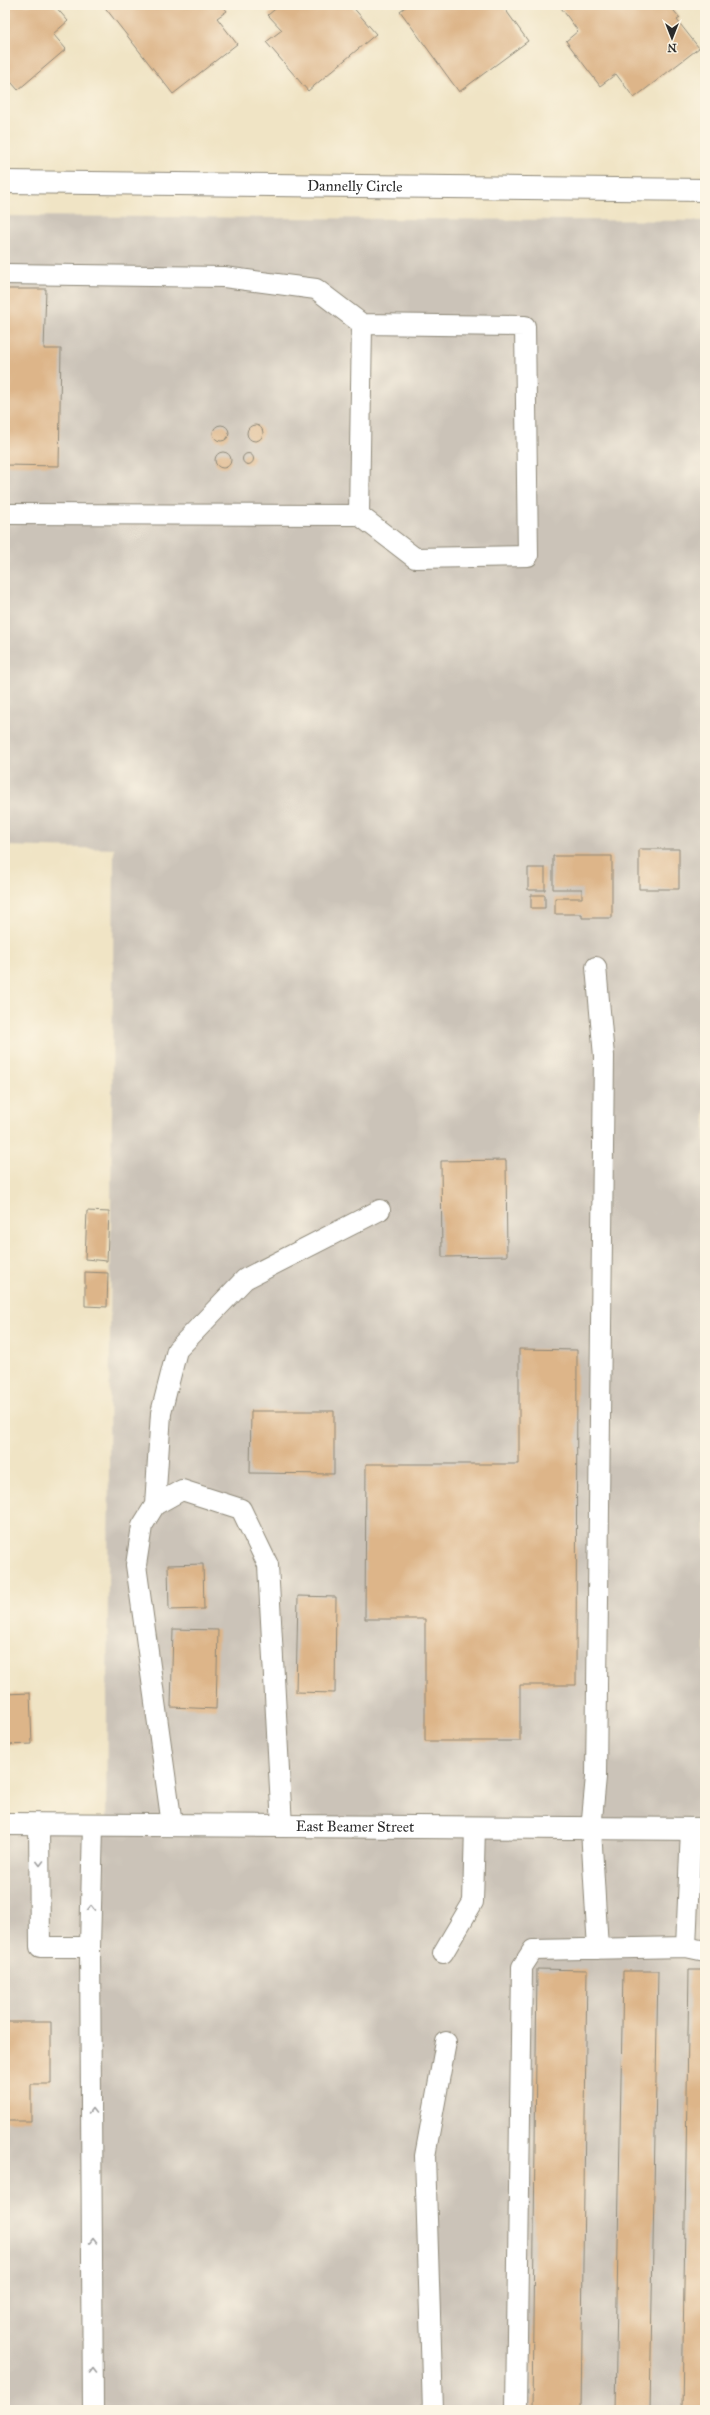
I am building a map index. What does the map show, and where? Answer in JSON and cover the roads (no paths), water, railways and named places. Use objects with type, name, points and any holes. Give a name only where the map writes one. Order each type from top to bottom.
[{"type":"street","name":"Dannelly Circle","points":[[5,182],[705,190]]},
{"type":"street","name":"East Beamer Street","points":[[5,1824],[698,1829]]},
{"type":"lane","points":[[5,274],[224,277],[316,289],[362,324],[525,326],[528,556],[415,558],[359,515],[5,514]]},
{"type":"lane","points":[[359,515],[362,324]]},
{"type":"lane","points":[[596,967],[604,1056],[596,1777],[590,1828],[598,1949]]},
{"type":"lane","points":[[172,1825],[136,1564],[142,1526],[155,1505],[161,1413],[177,1350],[246,1279],[380,1210]]},
{"type":"lane","points":[[155,1505],[182,1490],[241,1509],[268,1564],[282,1826]]},
{"type":"lane","points":[[39,1824],[40,1947],[90,1947]]},
{"type":"lane","points":[[93,1825],[90,1947],[92,2040],[93,2410]]},
{"type":"lane","points":[[444,1953],[473,1902],[475,1827]]},
{"type":"lane","points":[[516,2410],[522,1966],[533,1950],[696,1949],[698,1829]]},
{"type":"lane","points":[[433,2410],[425,2156],[446,2042]]}]
